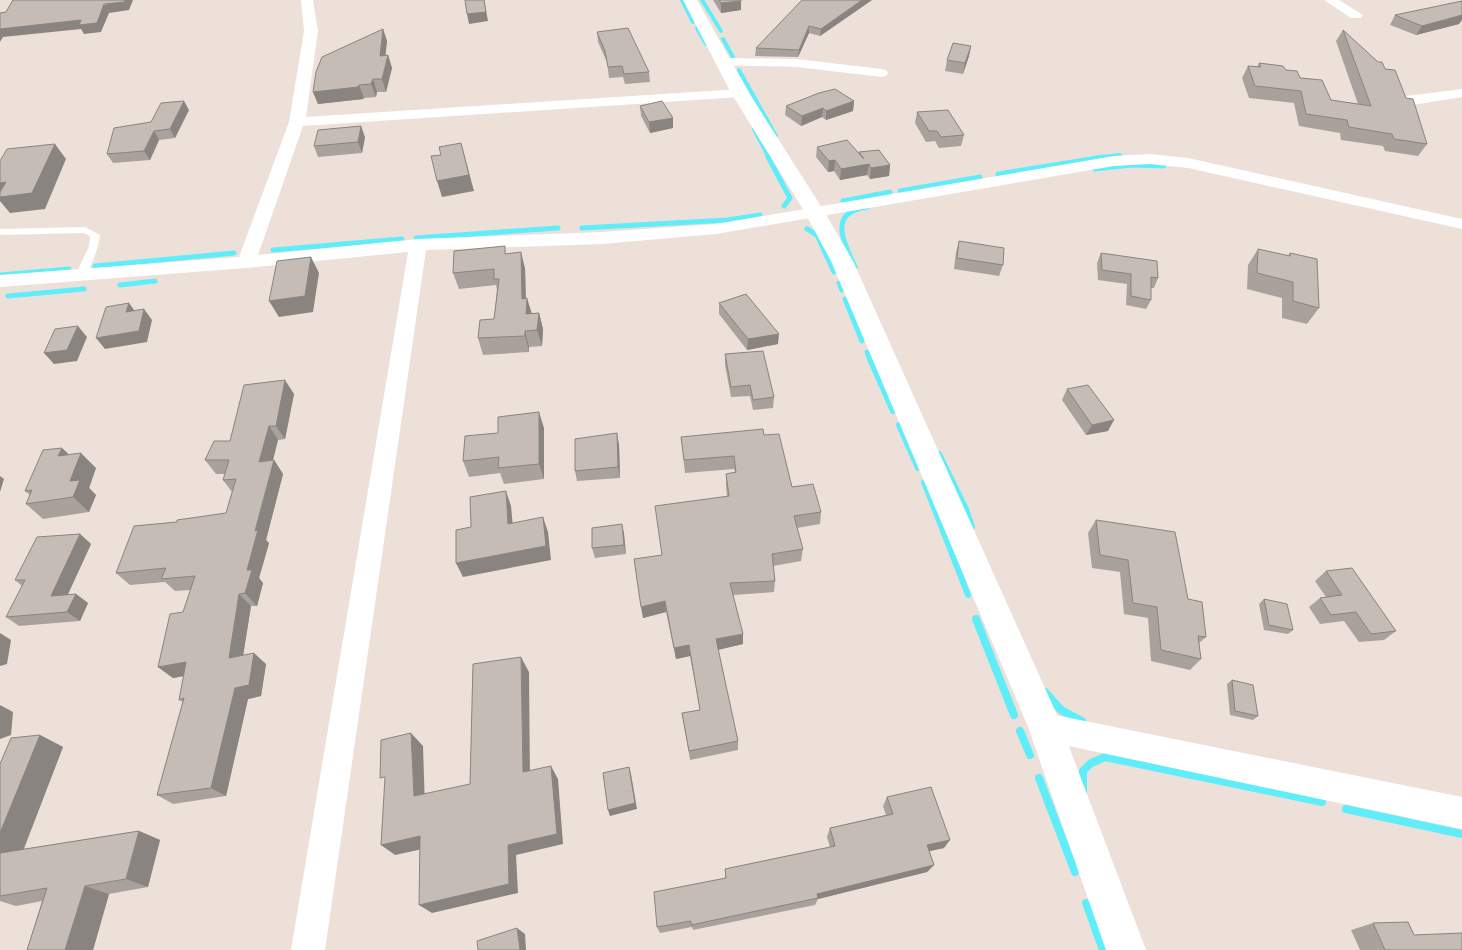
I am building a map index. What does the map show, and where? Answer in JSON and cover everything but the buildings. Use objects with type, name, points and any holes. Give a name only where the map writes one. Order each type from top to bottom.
[{"type":"street","points":[[246,262],[296,122],[311,31],[307,0]]},
{"type":"street","points":[[690,0],[740,93],[814,211],[842,261],[1045,727],[1126,950]]},
{"type":"street","points":[[1330,0],[1356,15]]},
{"type":"street","points":[[723,62],[797,63],[881,73]]},
{"type":"street","points":[[296,122],[740,93]]},
{"type":"street","points":[[1406,101],[1462,93]]},
{"type":"street","points":[[0,281],[246,262],[418,245],[602,238],[716,229],[1114,161],[1150,159],[1188,163],[1462,224]]},
{"type":"street","points":[[308,950],[418,245]]},
{"type":"street","points":[[1045,727],[1462,813]]},
{"type":"lane","points":[[0,232],[85,230],[95,236],[94,246],[81,274]]},
{"type":"waterway","points":[[682,0],[693,22]]},
{"type":"waterway","points":[[702,0],[721,31]]},
{"type":"waterway","points":[[697,28],[706,44]]},
{"type":"waterway","points":[[723,39],[733,57]]},
{"type":"waterway","points":[[739,70],[776,136]]},
{"type":"waterway","points":[[754,129],[769,158]]},
{"type":"waterway","points":[[1093,158],[1120,155]]},
{"type":"waterway","points":[[768,157],[790,198],[784,206]]},
{"type":"waterway","points":[[998,174],[1104,157]]},
{"type":"waterway","points":[[1095,169],[1132,165],[1164,166]]},
{"type":"waterway","points":[[900,191],[980,177]]},
{"type":"waterway","points":[[843,201],[890,192]]},
{"type":"waterway","points":[[855,267],[843,238],[842,223],[851,212],[867,207]]},
{"type":"waterway","points":[[582,228],[728,220],[760,215]]},
{"type":"waterway","points":[[416,238],[558,228]]},
{"type":"waterway","points":[[807,229],[817,235],[834,272]]},
{"type":"waterway","points":[[273,250],[402,239]]},
{"type":"waterway","points":[[95,266],[234,253]]},
{"type":"waterway","points":[[0,275],[69,269]]},
{"type":"waterway","points":[[120,285],[155,281]]},
{"type":"waterway","points":[[839,283],[842,290]]},
{"type":"waterway","points":[[8,296],[84,289]]},
{"type":"waterway","points":[[845,299],[862,341]]},
{"type":"waterway","points":[[867,352],[870,360]]},
{"type":"waterway","points":[[870,359],[893,411]]},
{"type":"waterway","points":[[899,425],[918,468]]},
{"type":"waterway","points":[[939,454],[966,509],[972,527]]},
{"type":"waterway","points":[[924,482],[968,595]]},
{"type":"waterway","points":[[976,619],[1014,715]]},
{"type":"waterway","points":[[1045,692],[1061,710],[1082,721]]},
{"type":"waterway","points":[[1020,731],[1030,755]]},
{"type":"waterway","points":[[1083,793],[1083,771],[1091,763],[1105,757],[1322,802]]},
{"type":"waterway","points":[[1039,778],[1075,872]]},
{"type":"waterway","points":[[1346,809],[1462,834]]},
{"type":"waterway","points":[[1086,903],[1103,950]]}]
